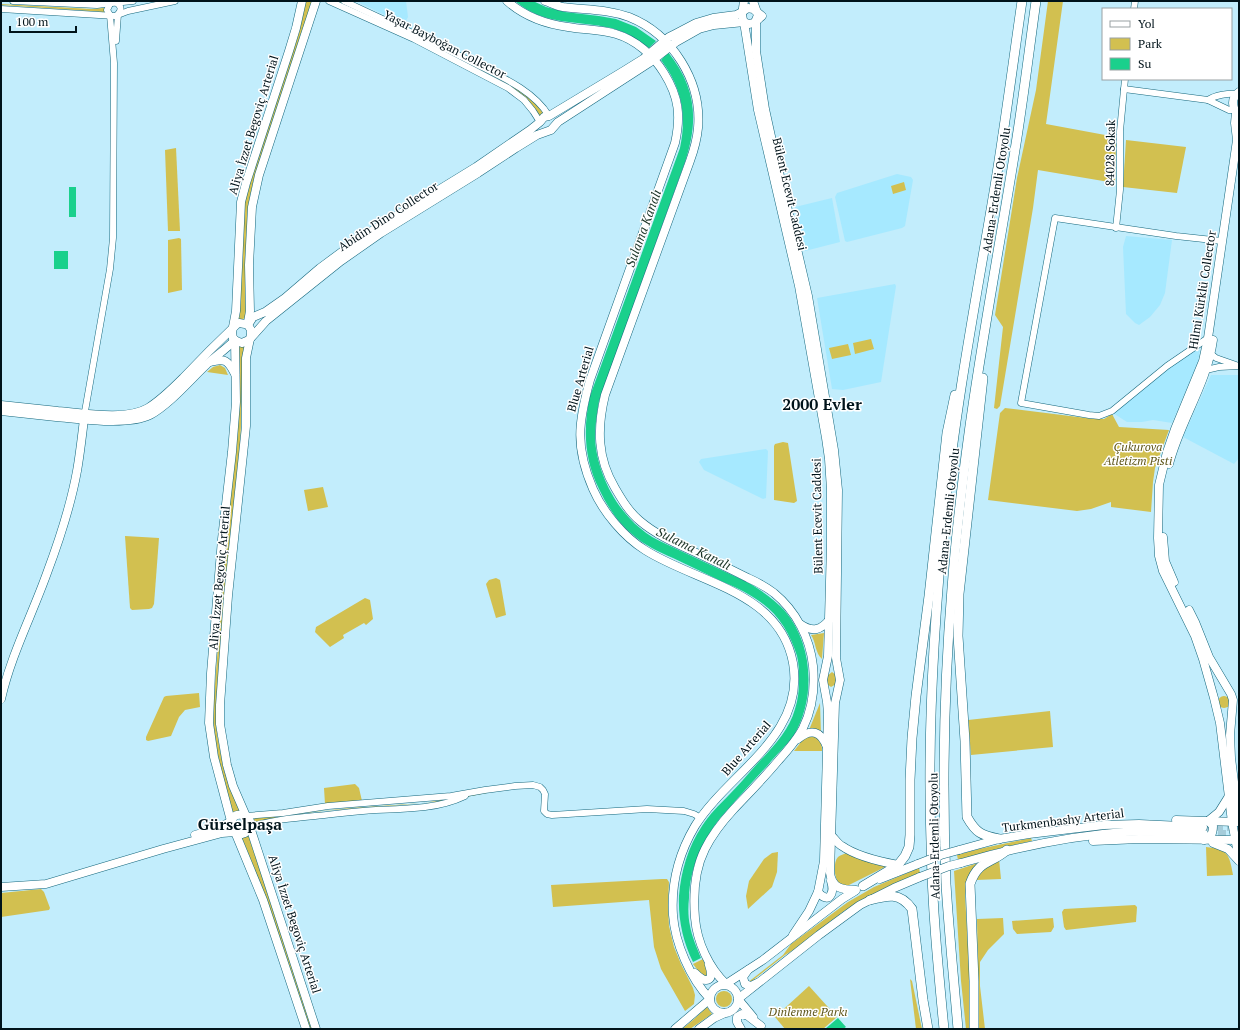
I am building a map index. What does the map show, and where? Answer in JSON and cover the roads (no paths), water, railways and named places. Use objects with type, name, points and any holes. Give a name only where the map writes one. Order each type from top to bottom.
[{"type":"highway","points":[[1013,63],[1012,53],[1018,1]]},
{"type":"highway","name":"Adana-Erdemli Otoyolu","points":[[944,1029],[936,944],[931,846],[930,755],[936,610],[945,509],[956,426],[995,183],[1022,1]]},
{"type":"highway","name":"Adana-Erdemli Otoyolu","points":[[958,1029],[946,886],[945,840],[944,743],[952,590],[969,433],[1015,150],[1036,1]]},
{"type":"highway","points":[[1015,150],[1024,116],[1041,1]]},
{"type":"highway","points":[[988,310],[986,348],[959,594],[958,636],[965,741],[967,816],[972,827],[978,833],[999,839]]},
{"type":"highway","points":[[860,888],[898,865],[910,847],[910,780],[913,731],[947,433],[974,313]]},
{"type":"highway","points":[[974,1029],[974,981],[970,884],[972,876],[977,869],[983,864],[999,857],[1007,850]]},
{"type":"highway","points":[[870,900],[889,896],[899,897],[908,903],[912,909],[928,1029]]},
{"type":"main road","name":"Aliya İzzet Begoviç Arterial","points":[[232,329],[236,311],[241,202],[294,33],[302,1]]},
{"type":"main road","name":"Aliya İzzet Begoviç Arterial","points":[[248,325],[250,311],[249,265],[254,192],[316,1]]},
{"type":"main road","name":"Blue Arterial","points":[[507,1],[519,10],[536,19],[550,24],[568,28],[615,34],[641,46],[658,62],[675,94],[678,119],[675,143],[590,380],[581,420],[580,436],[582,457],[586,472],[606,513],[631,540],[655,556],[742,596],[759,607],[782,633],[788,645],[793,662],[793,695],[786,716],[776,733],[701,818],[688,839],[676,871],[673,905],[676,933],[688,965],[702,991],[710,999]]},
{"type":"main road","points":[[545,1],[561,6],[599,10],[629,17],[661,37],[676,52],[686,70],[694,88],[698,112],[697,140],[605,395],[600,415],[599,431],[601,447],[604,463],[611,482],[623,502],[640,521],[657,534],[729,568],[773,592],[785,604],[800,624],[818,664],[826,669],[838,668]]},
{"type":"main road","name":"Bülent Ecevit Caddesi","points":[[744,1],[742,18],[744,22],[760,117],[799,286],[829,459],[831,493],[830,619],[828,656],[823,680],[828,714],[824,861],[818,892],[809,911],[794,935]]},
{"type":"main road","points":[[744,22],[752,24],[762,16],[756,10],[753,1]]},
{"type":"main road","points":[[742,12],[748,8],[756,10]]},
{"type":"main road","name":"Abidin Dino Collector","points":[[251,337],[266,321],[341,261],[381,233],[516,148],[537,135],[551,129],[558,122],[696,23],[712,18],[736,15],[742,12]]},
{"type":"main road","name":"Bülent Ecevit Caddesi","points":[[756,20],[756,51],[765,109],[808,296],[834,450],[838,490],[836,658],[840,680],[835,703],[830,873],[834,887],[831,896],[827,898],[823,897],[818,892]]},
{"type":"main road","name":"Abidin Dino Collector","points":[[668,43],[699,29],[714,25],[744,22]]},
{"type":"main road","name":"Abidin Dino Collector","points":[[549,116],[651,56]]},
{"type":"main road","name":"Hilmi Kürklü Collector","points":[[1237,822],[1229,796],[1222,736],[1214,698],[1195,636],[1162,571],[1158,538],[1159,485],[1175,429],[1203,361],[1208,338],[1237,140],[1235,123],[1237,112],[1232,102],[1238,91]]},
{"type":"main road","points":[[549,116],[553,119],[551,129],[542,129],[540,122],[544,117],[549,116]]},
{"type":"main road","name":"Abidin Dino Collector","points":[[248,325],[254,317],[265,312],[285,298],[320,268],[362,237],[476,167],[540,122]]},
{"type":"main road","name":"Hilmi Kürklü Collector","points":[[1239,156],[1211,354],[1206,370],[1181,429],[1171,459],[1165,485],[1164,542],[1166,561],[1170,574],[1195,622],[1209,657],[1235,695],[1233,700],[1236,706],[1230,735],[1239,860]]},
{"type":"main road","points":[[1,411],[84,416],[122,415],[147,409],[170,391],[236,324],[239,323],[248,325],[251,330],[251,337],[249,340],[242,343],[235,340],[232,335],[232,329]]},
{"type":"main road","name":"Aliya İzzet Begoviç Arterial","points":[[246,816],[233,786],[227,765],[222,743],[220,711],[232,552],[246,426],[246,358],[251,337]]},
{"type":"main road","name":"Aliya İzzet Begoviç Arterial","points":[[231,821],[214,757],[209,723],[211,673],[222,539],[236,402],[235,340]]},
{"type":"main road","points":[[1,405],[121,421],[140,418],[150,415],[176,394],[209,362],[235,340]]},
{"type":"main road","points":[[209,362],[219,360],[226,361],[231,366],[235,374]]},
{"type":"main road","points":[[1,698],[13,658],[47,572],[67,512],[77,471],[84,416]]},
{"type":"main road","points":[[800,624],[806,628],[814,630],[819,629],[830,619]]},
{"type":"main road","points":[[688,965],[701,980],[706,981],[712,975],[695,924],[694,887],[697,870],[704,850],[714,833],[780,760],[803,728],[814,689],[814,673],[810,646]]},
{"type":"main road","points":[[811,704],[817,694],[838,690]]},
{"type":"main road","points":[[1214,698],[1222,692],[1235,695]]},
{"type":"main road","points":[[1217,710],[1228,711],[1236,706]]},
{"type":"main road","points":[[795,740],[809,732],[814,733],[820,735],[827,748]]},
{"type":"main road","points":[[1235,788],[1239,800]]},
{"type":"main road","points":[[1205,831],[1229,796]]},
{"type":"main road","points":[[1,882],[44,879],[73,871],[201,833],[231,821],[237,815],[244,815],[250,821],[250,827],[245,833],[238,834],[235,832],[224,832],[46,884],[1,887]]},
{"type":"main road","name":"Turkmenbashy Arterial","points":[[726,984],[750,968],[842,899],[860,888],[941,855],[999,839],[1029,834],[1046,829],[1104,820],[1133,819],[1205,831]]},
{"type":"main road","points":[[231,821],[232,828],[235,832]]},
{"type":"main road","points":[[1205,831],[1237,822]]},
{"type":"main road","name":"Aliya İzzet Begoviç Arterial","points":[[250,827],[316,1029]]},
{"type":"main road","points":[[1205,831],[1237,840]]},
{"type":"main road","points":[[1205,831],[1218,844],[1228,849],[1239,860]]},
{"type":"main road","name":"Turkmenbashy Arterial","points":[[738,999],[838,920],[870,900],[894,888],[949,866],[1007,850],[1038,844],[1124,832],[1205,831]]},
{"type":"main road","name":"Aliya İzzet Begoviç Arterial","points":[[235,832],[263,900],[306,1029]]},
{"type":"main road","points":[[831,835],[841,846],[850,851],[879,861],[898,865]]},
{"type":"main road","points":[[831,878],[838,887],[843,890],[860,888]]},
{"type":"main road","points":[[699,1029],[714,1018],[733,1010],[738,999],[737,993],[734,989],[720,979],[706,957]]},
{"type":"main road","points":[[750,968],[746,971],[744,977],[745,984],[751,986],[759,982]]},
{"type":"main road","points":[[726,984],[717,986],[710,994],[710,999],[713,1008],[716,1011],[725,1013],[740,1029]]},
{"type":"main road","points":[[675,1029],[710,999]]},
{"type":"main road","points":[[738,999],[763,1027]]},
{"type":"main road","points":[[740,1029],[737,1022],[737,1017],[742,1014],[748,1016],[763,1027]]},
{"type":"street","points":[[13,1],[75,5],[97,5],[109,2],[133,1]]},
{"type":"street","points":[[1,9],[114,16],[175,1]]},
{"type":"street","name":"Yaşar Bayboğan Collector","points":[[329,1],[414,39],[508,88],[524,100],[540,122]]},
{"type":"street","name":"Yaşar Bayboğan Collector","points":[[344,1],[441,46],[511,83],[528,94],[543,107],[549,116]]},
{"type":"street","points":[[84,416],[110,269],[113,238],[115,103],[114,56],[110,15],[107,10],[109,2]]},
{"type":"street","points":[[114,56],[118,14],[121,8],[117,2]]},
{"type":"street","name":"84028 Sokak","points":[[1116,228],[1120,190],[1120,131],[1125,80]]},
{"type":"street","points":[[1124,89],[1208,100],[1229,110],[1237,112]]},
{"type":"street","points":[[1208,100],[1212,97],[1238,91]]},
{"type":"street","points":[[1208,338],[1167,366],[1112,411],[1099,416],[1021,403],[1055,218],[1116,228],[1222,241]]},
{"type":"street","points":[[1211,354],[1221,360],[1239,366]]},
{"type":"street","points":[[1206,370],[1219,367],[1239,366]]},
{"type":"street","points":[[246,816],[283,813],[328,806],[451,796],[476,791],[533,785],[540,787],[543,790],[545,794],[544,811],[547,814],[552,815],[648,809],[684,811],[701,818]]},
{"type":"street","points":[[250,827],[281,819],[349,812],[434,806],[456,800],[476,791]]},
{"type":"water","points":[[515,1],[533,1],[546,7],[565,12],[616,19],[636,27],[656,41],[649,48],[631,36],[616,29],[561,21],[537,15]]},
{"type":"water","points":[[668,52],[684,78],[689,91],[692,104],[692,132],[685,162],[599,401],[595,437],[596,450],[608,487],[623,510],[643,531],[659,541],[749,583],[768,596],[785,611],[794,624],[801,639],[806,655],[808,672],[806,705],[794,735],[721,817],[708,835],[698,855],[690,887],[688,912],[692,934],[701,958],[693,962],[686,946],[679,913],[681,877],[689,851],[697,834],[714,810],[768,752],[789,725],[797,702],[799,671],[797,656],[791,639],[782,624],[764,604],[739,589],[652,548],[637,539],[622,525],[609,508],[594,478],[590,466],[586,443],[586,420],[590,396],[680,148],[683,124],[681,102],[674,81],[661,60]]},
{"type":"water","points":[[69,187],[76,187],[76,217],[69,217]]},
{"type":"water","points":[[54,251],[68,251],[68,269],[54,269]]},
{"type":"water","points":[[838,1018],[846,1027],[843,1029],[825,1029]]},
{"type":"tunnel","points":[[1203,827],[1239,827]]},
{"type":"tunnel","points":[[1206,834],[1239,834]]},
{"type":"district","name":"2000 Evler","points":[[822,404]]},
{"type":"district","name":"Gürselpaşa","points":[[240,824]]},
{"type":"water label","name":"Sulama Kanalı","points":[[643,228]]},
{"type":"water label","name":"Sulama Kanalı","points":[[694,548]]},
{"type":"park label","name":"Çukurova Atletizm Pisti","points":[[1138,453]]},
{"type":"park label","name":"Dinlenme Parkı","points":[[808,1011]]}]
